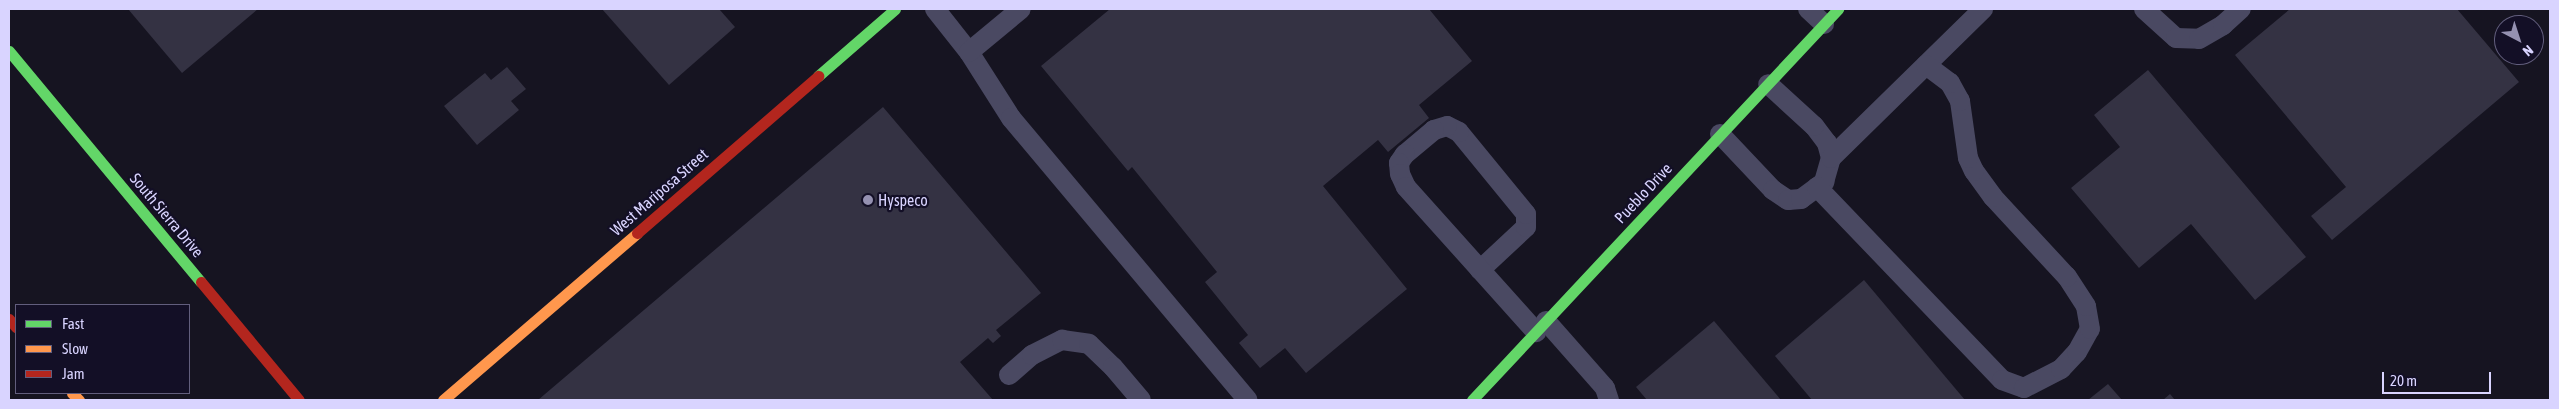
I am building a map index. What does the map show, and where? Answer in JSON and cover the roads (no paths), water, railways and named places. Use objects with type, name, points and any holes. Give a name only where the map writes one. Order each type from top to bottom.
[{"type":"street","name":"West Mariposa Street","points":[[444,400],[895,9]]},
{"type":"street","name":"Pueblo Drive","points":[[1472,400],[1838,9]]},
{"type":"street","name":"South Sierra Drive","points":[[9,51],[299,400]]},
{"type":"lane","points":[[935,9],[970,52],[1011,118],[1248,400]]},
{"type":"lane","points":[[970,52],[1022,9]]},
{"type":"lane","points":[[1808,9],[1824,24]]},
{"type":"lane","points":[[1831,158],[1983,9]]},
{"type":"lane","points":[[2144,9],[2176,38],[2199,39],[2223,25],[2241,9]]},
{"type":"lane","points":[[1817,187],[2002,380],[2024,388],[2061,369],[2077,352],[2090,329],[2086,306],[2067,277],[1993,197],[1974,171],[1968,158],[1960,101],[1950,83],[1926,66]]},
{"type":"lane","points":[[1720,134],[1773,190],[1788,200],[1801,199],[1824,182],[1831,152],[1821,134],[1768,84]]},
{"type":"lane","points":[[1480,270],[1526,227],[1526,214],[1459,132],[1447,126],[1434,130],[1405,154],[1399,163],[1400,174],[1406,187],[1480,270],[1605,388],[1609,400]]},
{"type":"lane","points":[[1009,375],[1032,354],[1062,340],[1089,344],[1113,367],[1141,400]]},
{"type":"place","name":"Hyspeco","points":[[868,200]]}]
